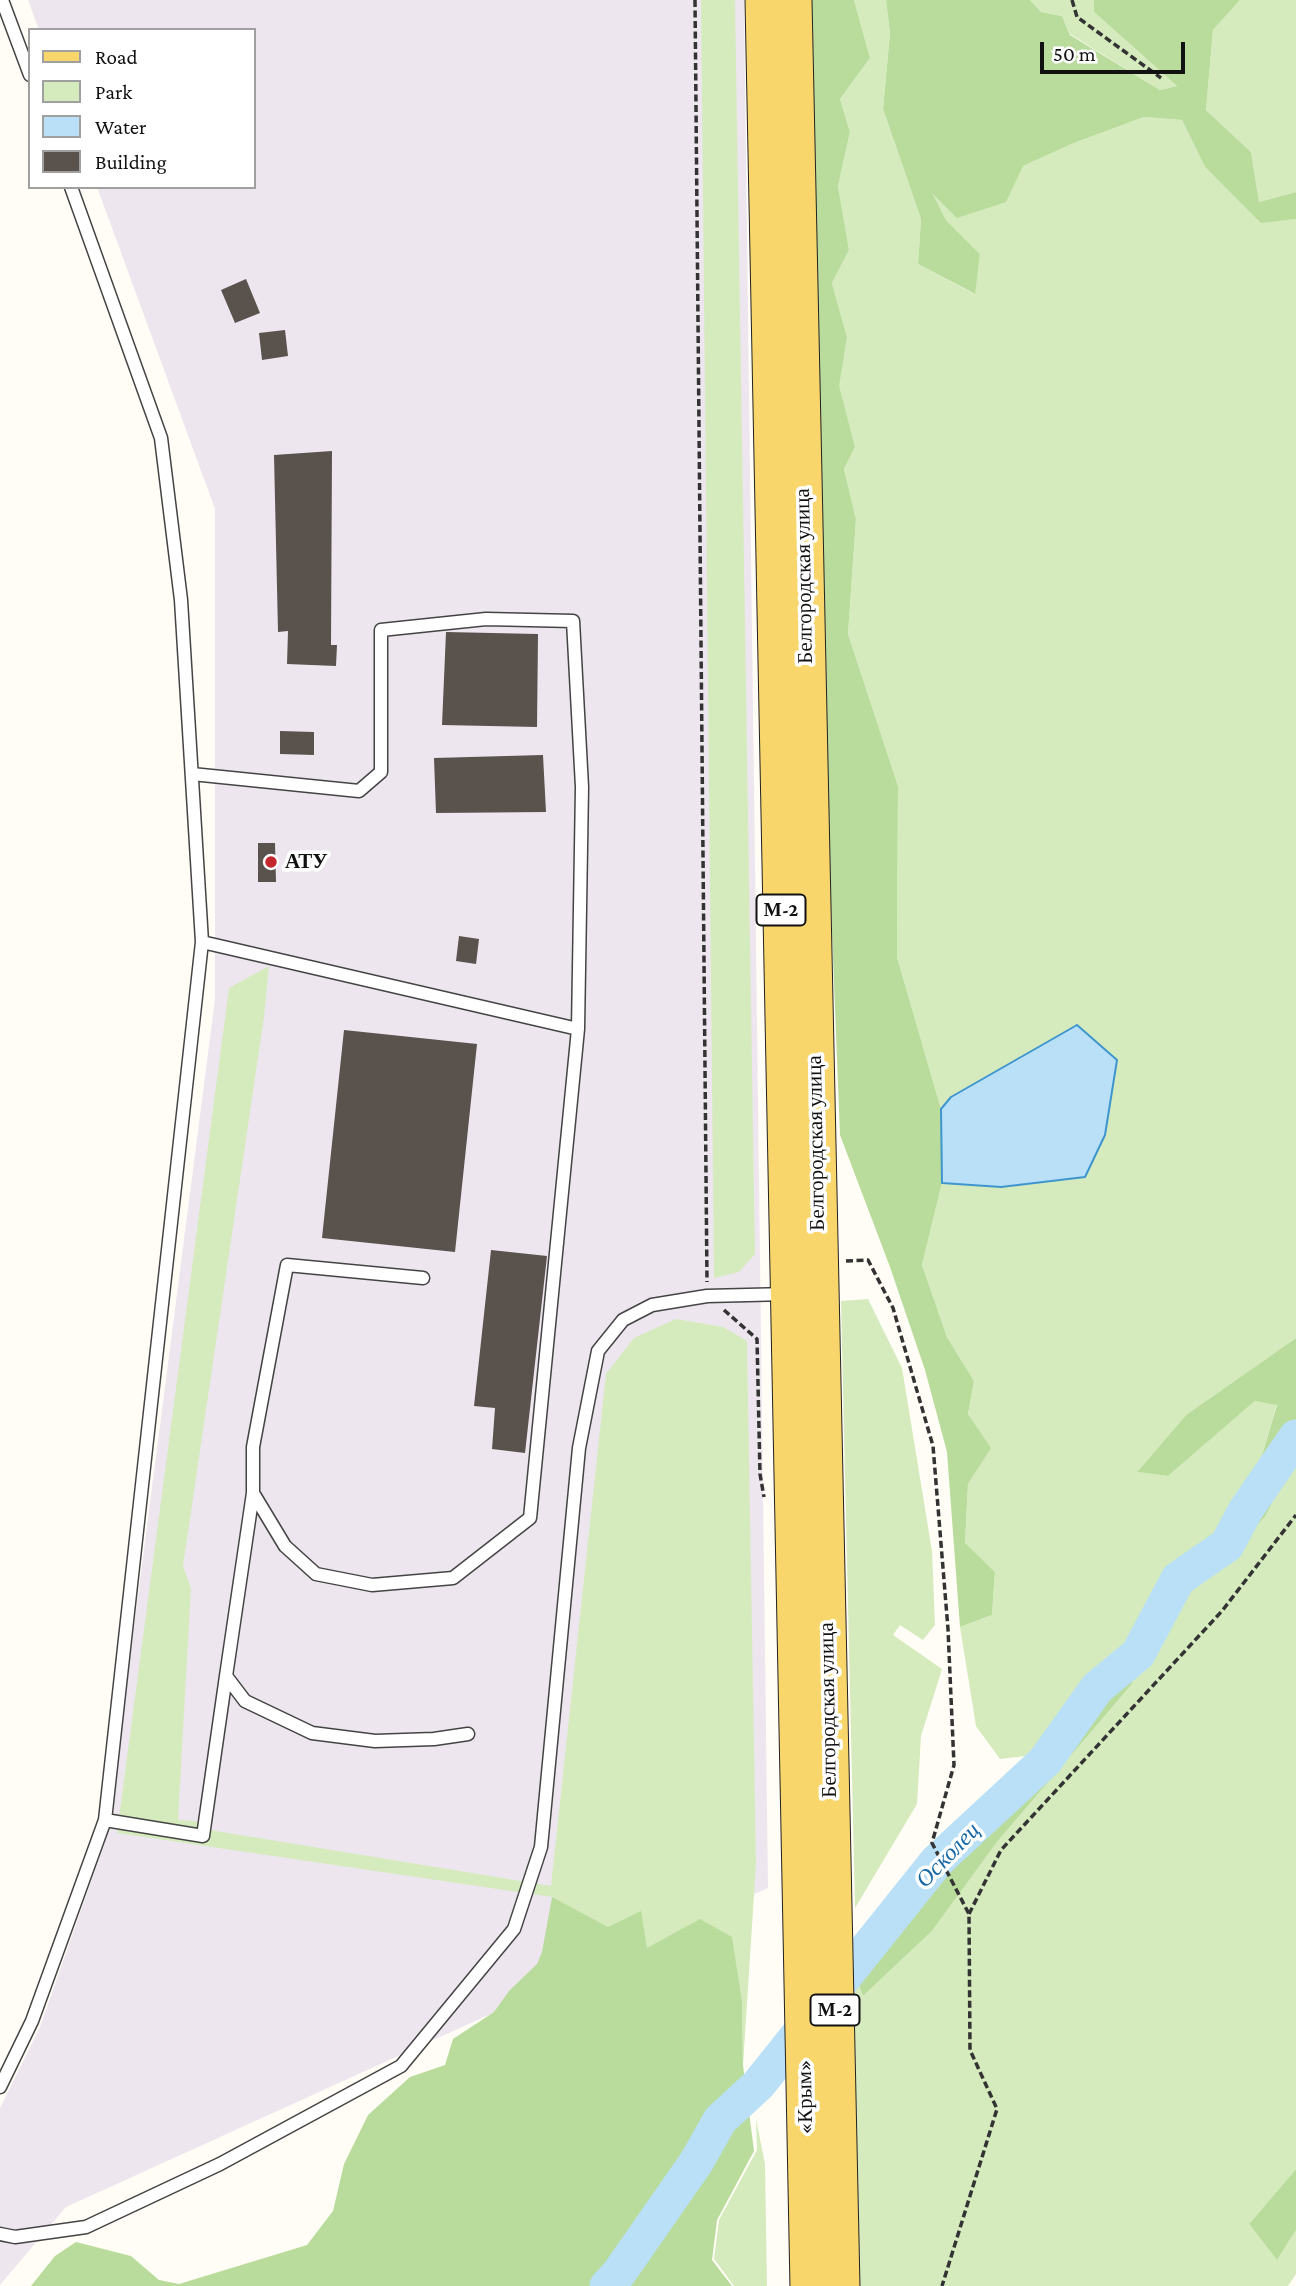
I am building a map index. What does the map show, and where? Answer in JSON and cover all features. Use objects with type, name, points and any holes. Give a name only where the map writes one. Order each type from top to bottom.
[{"type":"main road","name":"Белгородская улица","points":[[764,0],[809,1283]]},
{"type":"main road","name":"Белгородская улица","points":[[793,0],[814,1817]]},
{"type":"main road","name":"«Крым»","points":[[814,1817],[825,2281]]},
{"type":"lane","points":[[2,0],[28,70]]},
{"type":"lane","points":[[0,2087],[32,2021],[105,1820],[202,942],[181,600],[161,438],[72,189]]},
{"type":"lane","points":[[192,774],[359,791],[381,772],[381,630],[486,620],[573,621],[582,787],[578,1029],[530,1518],[453,1577],[372,1585],[316,1574],[285,1546],[253,1493]]},
{"type":"lane","points":[[202,942],[578,1029]]},
{"type":"lane","points":[[105,1820],[202,1836],[253,1493],[253,1447],[287,1265],[423,1279]]},
{"type":"lane","points":[[0,2234],[15,2238],[86,2227],[220,2164],[401,2066],[514,1929],[541,1847],[579,1448],[598,1351],[623,1320],[652,1305],[809,1283]]},
{"type":"lane","points":[[226,1676],[245,1701],[313,1733],[375,1741],[434,1739],[468,1734]]},
{"type":"path","points":[[695,0],[707,1296],[757,1339],[760,1474],[764,1500]]},
{"type":"path","points":[[1072,0],[1077,17],[1161,78]]},
{"type":"path","points":[[809,1283],[868,1261],[893,1308],[933,1446],[948,1629],[954,1765],[932,1843],[969,1914]]},
{"type":"path","points":[[942,2286],[998,2109],[970,2050],[969,1914],[1001,1850],[1222,1611],[1296,1515]]},
{"type":"shaded area","points":[[28,0],[744,0],[768,1888],[66,2207],[0,2285],[0,2108],[40,2027],[107,1836],[215,999],[215,509],[98,189],[256,189],[256,28],[38,28]]},
{"type":"green space","points":[[701,0],[735,0],[755,1254],[739,1272],[714,1278]]},
{"type":"green space","points":[[808,0],[854,0],[870,58],[840,99],[850,132],[838,186],[849,250],[832,283],[847,337],[839,386],[855,447],[844,469],[856,519],[848,634],[898,786],[897,957],[941,1109],[942,1183],[922,1265],[947,1337],[974,1381],[968,1414],[991,1448],[968,1484],[965,1543],[995,1572],[992,1615],[960,1627],[947,1452],[925,1370],[890,1267],[840,1135],[813,449]]},
{"type":"green space","points":[[854,0],[886,0],[890,33],[883,109],[921,219],[918,264],[974,294],[980,254],[946,220],[930,191],[1023,166],[1074,143],[1144,117],[1182,120],[1205,167],[1261,222],[1296,219],[1296,1338],[1186,1415],[1137,1472],[1168,1476],[1255,1401],[1277,1404],[1260,1462],[1215,1536],[1174,1567],[1133,1643],[1078,1691],[1034,1755],[1000,1759],[976,1726],[960,1627],[992,1615],[995,1572],[965,1544],[968,1484],[990,1448],[968,1414],[974,1381],[947,1337],[922,1265],[942,1183],[1001,1187],[1077,1026],[951,1096],[941,1109],[897,957],[898,786],[848,634],[856,519],[844,469],[855,447],[838,386],[847,337],[832,283],[849,250],[838,186],[850,132],[840,99],[870,58]]},
{"type":"green space","points":[[886,0],[1030,0],[1041,12],[1062,16],[1070,35],[1160,90],[1177,86],[1094,12],[1094,0],[1240,0],[1213,30],[1206,110],[1251,152],[1259,202],[1296,192],[1296,219],[1261,223],[1205,167],[1182,120],[1144,117],[1074,143],[1023,166],[1006,202],[957,218],[932,193],[946,220],[980,254],[975,294],[918,264],[921,219],[883,109],[890,33]]},
{"type":"green space","points":[[1030,0],[1094,0],[1094,12],[1177,86],[1160,90],[1070,34],[1062,16],[1041,12]]},
{"type":"green space","points":[[1240,0],[1296,0],[1296,192],[1259,202],[1251,152],[1206,110],[1213,30]]},
{"type":"green space","points":[[269,966],[264,1017],[183,1566],[191,1588],[178,1820],[196,1821],[204,1829],[551,1886],[606,1374],[634,1338],[676,1319],[723,1327],[747,1341],[756,1864],[743,2065],[742,2002],[552,1897],[117,1833],[229,988]]},
{"type":"green space","points":[[868,1299],[902,1368],[932,1551],[935,1625],[923,1640],[900,1625],[893,1635],[942,1669],[921,1736],[917,1804],[855,1908],[841,1301]]},
{"type":"green space","points":[[1296,1338],[1296,1422],[1260,1462],[1277,1405],[1255,1401],[1168,1476],[1137,1472],[1186,1415]]},
{"type":"green space","points":[[1296,1446],[1296,1457],[1265,1517],[1231,1552],[1232,1543]]},
{"type":"green space","points":[[1296,1457],[1296,2169],[1249,2224],[1277,2260],[1296,2230],[1296,2274],[1288,2286],[859,2286],[853,1971],[863,1996],[932,1931],[997,1842],[1132,1684],[1137,1666],[1181,1584],[1231,1552],[1265,1517]]},
{"type":"green space","points":[[1137,1666],[1132,1684],[997,1842],[932,1931],[863,1996],[853,1971],[941,1864],[1049,1763],[1101,1691]]},
{"type":"green space","points":[[552,1897],[608,1927],[641,1911],[647,1948],[700,1919],[732,1937],[742,2002],[743,2065],[754,2151],[717,2220],[712,2260],[732,2286],[31,2286],[55,2256],[76,2242],[131,2256],[159,2280],[179,2284],[307,2245],[333,2211],[344,2164],[368,2115],[410,2077],[445,2065],[453,2039],[494,2012],[509,1991],[537,1964],[542,1952]]},
{"type":"green space","points":[[756,2119],[765,2164],[767,2286],[734,2286],[714,2259],[719,2220],[757,2150]]},
{"type":"green space","points":[[1296,2169],[1296,2230],[1277,2260],[1249,2224]]},
{"type":"water","points":[[1077,1025],[1117,1060],[1105,1135],[1085,1177],[1001,1187],[942,1183],[941,1109],[951,1097]]},
{"type":"building","points":[[246,279],[260,313],[235,323],[221,290]]},
{"type":"building","points":[[285,330],[288,356],[262,360],[259,333]]},
{"type":"building","points":[[332,451],[331,645],[337,645],[336,666],[287,664],[288,631],[278,632],[274,455]]},
{"type":"building","points":[[446,632],[538,634],[537,727],[442,725]]},
{"type":"building","points":[[280,731],[314,732],[314,755],[280,754]]},
{"type":"building","points":[[543,755],[546,812],[436,813],[434,758]]},
{"type":"building","points":[[258,843],[275,843],[276,882],[258,882]]},
{"type":"building","points":[[459,936],[479,939],[476,964],[456,961]]},
{"type":"building","points":[[344,1030],[477,1044],[455,1252],[322,1238]]},
{"type":"building","points":[[491,1250],[547,1256],[525,1453],[492,1449],[495,1408],[474,1406]]},
{"type":"waterway","name":"Осколец","points":[[607,2286],[619,2273],[697,2161],[720,2120],[758,2085],[937,1861],[1045,1761],[1097,1688],[1138,1654],[1178,1579],[1227,1545],[1245,1511],[1296,1437]]},
{"type":"place","name":"АТУ","points":[[271,862]]}]
